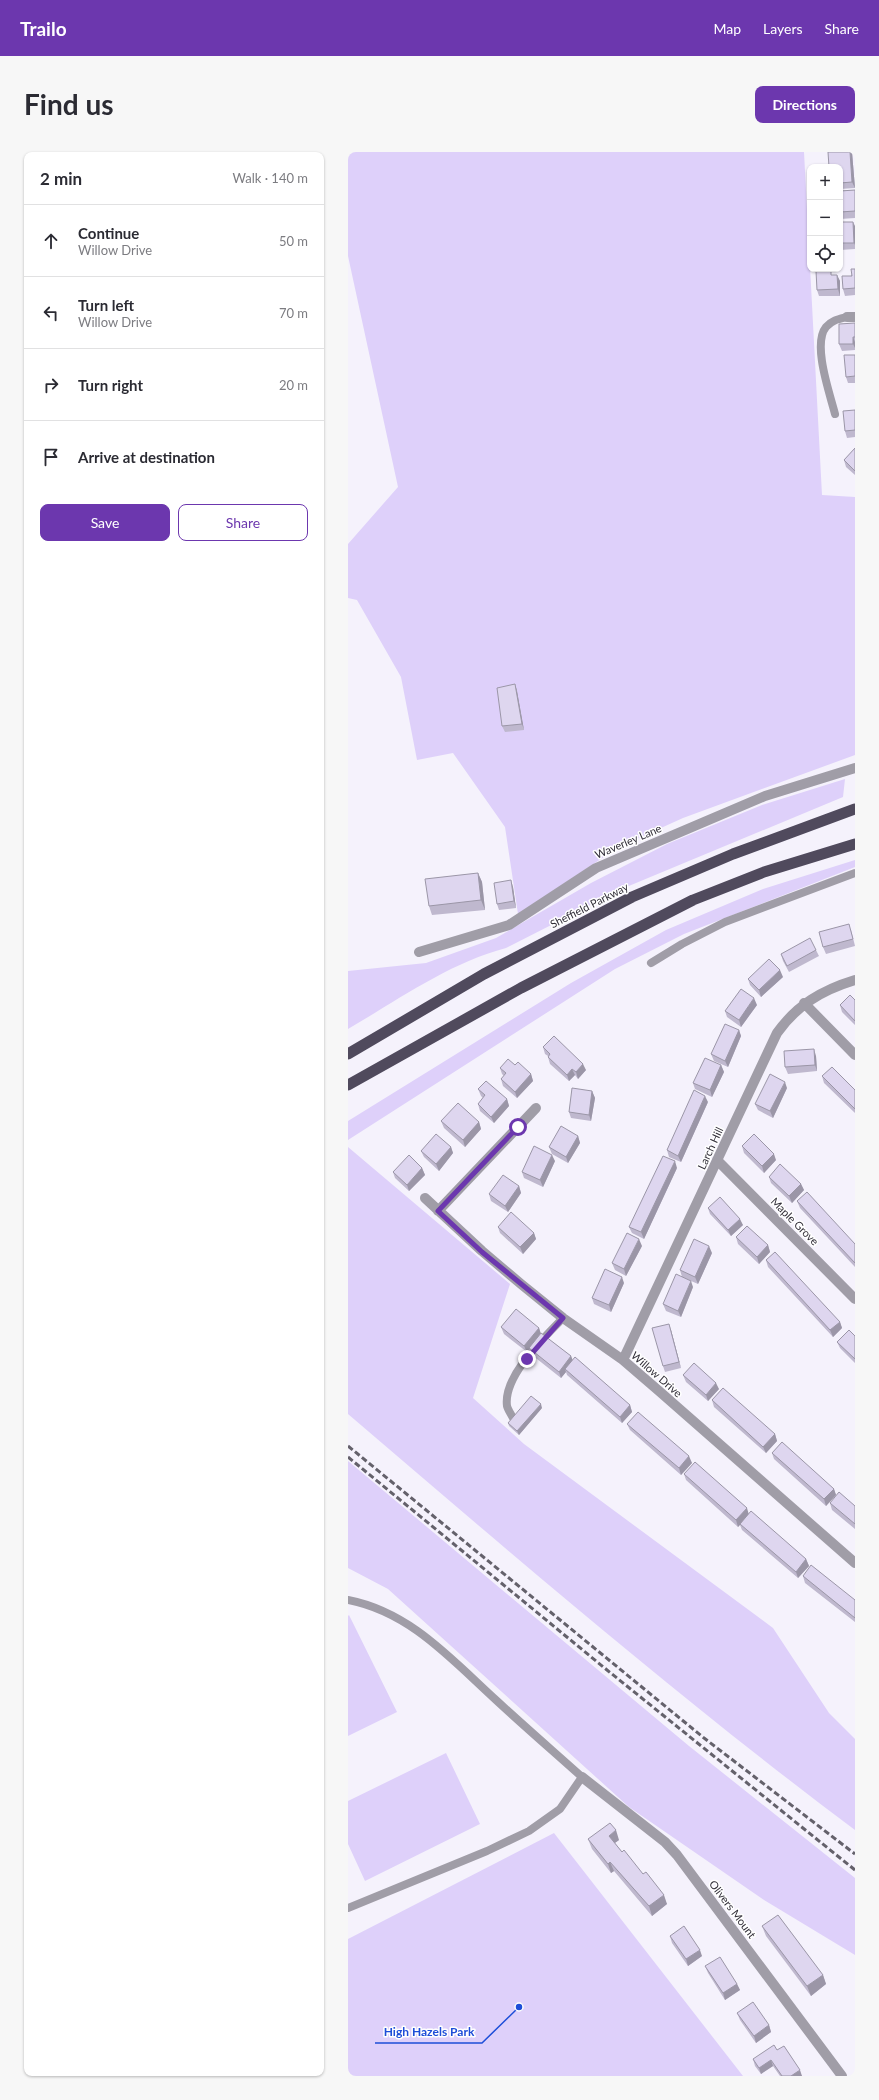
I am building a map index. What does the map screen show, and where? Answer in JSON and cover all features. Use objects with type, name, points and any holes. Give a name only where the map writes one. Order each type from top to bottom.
[{"type":"highway","name":"Sheffield Parkway","points":[[348,1054],[484,974],[632,897],[733,854],[855,809]]},
{"type":"highway","points":[[348,1085],[521,988],[686,903],[764,872],[855,844]]},
{"type":"street","name":"Waverley Lane","points":[[420,952],[509,926],[596,868],[765,796],[855,768]]},
{"type":"street","name":"Larch Hill","points":[[623,1360],[777,1033],[788,1017],[804,1003],[825,991],[855,980]]},
{"type":"street","points":[[804,1003],[855,1055]]},
{"type":"street","points":[[438,1211],[536,1108]]},
{"type":"street","name":"Maple Grove","points":[[717,1160],[855,1299]]},
{"type":"street","name":"Willow Drive","points":[[425,1198],[482,1252],[563,1318],[623,1360],[855,1563]]},
{"type":"street","name":"Olivers Mount","points":[[582,1777],[665,1842],[677,1855],[842,2076]]},
{"type":"lane","points":[[835,414],[821,352],[821,338],[825,328],[834,320],[851,317]]},
{"type":"lane","points":[[651,963],[682,944],[725,922],[855,873]]},
{"type":"lane","points":[[513,1418],[507,1407],[508,1394],[512,1381],[543,1339],[563,1318]]},
{"type":"lane","points":[[348,1600],[368,1604],[390,1613],[424,1634],[582,1777],[560,1809],[528,1831],[487,1851],[348,1908]]},
{"type":"shaded area","points":[[348,152],[804,152],[807,209],[807,272],[810,272],[822,495],[855,497],[855,755],[683,818],[619,847],[518,914],[505,827],[453,753],[417,760],[401,677],[357,600],[348,598],[348,544],[398,487],[348,256]]},
{"type":"shaded area","points":[[845,779],[843,797],[624,888],[506,948],[464,963],[424,983],[348,1029],[348,971],[426,963],[496,938],[591,883],[667,844],[762,805]]},
{"type":"shaded area","points":[[855,860],[855,867],[684,934],[615,969],[348,1140],[348,1121],[571,983],[666,930],[763,889]]},
{"type":"shaded area","points":[[348,1147],[510,1284],[473,1398],[524,1444],[773,1628],[829,1713],[855,1739],[855,1830],[725,1730],[661,1678],[348,1414]]},
{"type":"shaded area","points":[[348,1461],[689,1746],[855,1878],[855,1955],[764,1900],[629,1807],[388,1589],[348,1568]]},
{"type":"shaded area","points":[[349,1615],[397,1712],[348,1736],[348,1616]]},
{"type":"shaded area","points":[[446,1753],[480,1824],[365,1881],[348,1844],[348,1801]]},
{"type":"shaded area","points":[[554,1833],[743,2076],[348,2076],[348,1939]]},
{"type":"building","points":[[828,152],[850,152],[852,182],[843,183],[843,164],[829,164]]},
{"type":"building","points":[[855,190],[855,211],[843,212],[843,191]]},
{"type":"building","points":[[843,222],[853,222],[854,243],[843,243]]},
{"type":"building","points":[[851,269],[855,269],[855,288],[843,289],[842,276],[852,276]]},
{"type":"building","points":[[816,272],[831,272],[831,275],[837,275],[838,289],[817,290]]},
{"type":"building","points":[[855,323],[855,337],[853,337],[853,344],[839,344],[839,324]]},
{"type":"building","points":[[844,355],[855,355],[855,376],[846,377]]},
{"type":"building","points":[[855,410],[855,430],[845,431],[843,411]]},
{"type":"building","points":[[855,448],[855,471],[844,460]]},
{"type":"building","points":[[515,684],[522,724],[502,726],[497,688]]},
{"type":"building","points":[[478,873],[481,900],[429,906],[425,879]]},
{"type":"building","points":[[511,880],[514,901],[497,904],[494,883]]},
{"type":"building","points":[[849,924],[853,939],[823,947],[819,932]]},
{"type":"building","points":[[810,938],[816,950],[787,966],[781,954]]},
{"type":"building","points":[[769,959],[780,970],[759,990],[748,979]]},
{"type":"building","points":[[741,989],[754,998],[739,1020],[725,1011]]},
{"type":"building","points":[[850,995],[855,1000],[855,1021],[840,1005]]},
{"type":"building","points":[[725,1024],[739,1030],[725,1061],[711,1054]]},
{"type":"building","points":[[554,1036],[583,1064],[576,1072],[572,1069],[567,1075],[548,1057],[550,1054],[543,1047]]},
{"type":"building","points":[[814,1049],[815,1065],[785,1067],[784,1051]]},
{"type":"building","points":[[705,1058],[721,1065],[710,1090],[693,1083]]},
{"type":"building","points":[[508,1059],[515,1065],[518,1062],[531,1074],[515,1092],[501,1079],[506,1073],[500,1068]]},
{"type":"building","points":[[832,1067],[855,1090],[855,1109],[822,1076]]},
{"type":"building","points":[[770,1074],[785,1082],[770,1111],[755,1104]]},
{"type":"building","points":[[486,1081],[507,1099],[491,1117],[478,1104],[485,1095],[478,1089]]},
{"type":"building","points":[[572,1088],[592,1091],[589,1115],[569,1112]]},
{"type":"building","points":[[694,1090],[705,1096],[678,1156],[667,1150]]},
{"type":"building","points":[[458,1103],[479,1122],[463,1140],[441,1121]]},
{"type":"building","points":[[561,1126],[578,1136],[566,1157],[549,1147]]},
{"type":"building","points":[[436,1134],[451,1147],[436,1164],[421,1151]]},
{"type":"building","points":[[754,1134],[774,1154],[762,1166],[742,1146]]},
{"type":"building","points":[[534,1146],[552,1155],[540,1180],[522,1172]]},
{"type":"building","points":[[409,1155],[422,1168],[407,1185],[393,1172]]},
{"type":"building","points":[[663,1156],[675,1161],[641,1232],[629,1227]]},
{"type":"building","points":[[780,1164],[801,1184],[789,1196],[769,1177]]},
{"type":"building","points":[[503,1175],[519,1186],[505,1206],[489,1194]]},
{"type":"building","points":[[807,1192],[855,1244],[855,1263],[797,1201]]},
{"type":"building","points":[[720,1197],[740,1219],[728,1230],[708,1208]]},
{"type":"building","points":[[511,1212],[534,1233],[520,1247],[498,1227]]},
{"type":"building","points":[[747,1226],[768,1245],[757,1257],[736,1237]]},
{"type":"building","points":[[627,1233],[639,1239],[624,1269],[612,1263]]},
{"type":"building","points":[[694,1239],[709,1246],[695,1277],[680,1270]]},
{"type":"building","points":[[775,1252],[840,1322],[830,1330],[766,1260]]},
{"type":"building","points":[[605,1269],[622,1277],[609,1305],[592,1298]]},
{"type":"building","points":[[676,1274],[691,1281],[678,1311],[663,1304]]},
{"type":"building","points":[[516,1309],[539,1328],[524,1346],[501,1327]]},
{"type":"building","points":[[669,1324],[679,1362],[663,1366],[652,1328]]},
{"type":"building","points":[[849,1330],[855,1336],[855,1359],[837,1342]]},
{"type":"building","points":[[541,1333],[571,1356],[559,1372],[529,1348]]},
{"type":"building","points":[[575,1357],[630,1405],[620,1417],[565,1369]]},
{"type":"building","points":[[694,1363],[716,1383],[706,1395],[683,1375]]},
{"type":"building","points":[[723,1388],[775,1434],[763,1447],[712,1400]]},
{"type":"building","points":[[531,1396],[541,1404],[517,1431],[508,1423]]},
{"type":"building","points":[[638,1412],[689,1456],[679,1468],[627,1424]]},
{"type":"building","points":[[782,1442],[834,1489],[824,1499],[772,1453]]},
{"type":"building","points":[[695,1462],[747,1508],[736,1520],[684,1474]]},
{"type":"building","points":[[839,1492],[855,1506],[855,1524],[830,1503]]},
{"type":"building","points":[[751,1511],[806,1559],[796,1572],[740,1524]]},
{"type":"building","points":[[811,1565],[855,1600],[855,1618],[803,1576]]},
{"type":"building","points":[[610,1823],[616,1830],[609,1836],[622,1852],[624,1850],[643,1874],[646,1872],[664,1895],[649,1906],[610,1862],[608,1864],[588,1839]]},
{"type":"building","points":[[778,1915],[823,1975],[807,1986],[762,1926]]},
{"type":"building","points":[[684,1926],[700,1950],[686,1959],[670,1936]]},
{"type":"building","points":[[720,1957],[737,1984],[723,1993],[705,1966]]},
{"type":"building","points":[[753,2002],[769,2025],[754,2036],[737,2013]]},
{"type":"building","points":[[774,2045],[777,2050],[784,2046],[800,2070],[791,2076],[782,2076],[771,2060],[759,2068],[753,2059]]},
{"type":"railway","points":[[348,1446],[704,1738],[855,1854]]},
{"type":"railway","points":[[348,1457],[607,1670],[855,1870]]},
{"type":"place","name":"High Hazels Park","points":[[519,2007]]},
{"type":"route","points":[[518,1127],[438,1211],[482,1252],[563,1318],[527,1359]]}]
